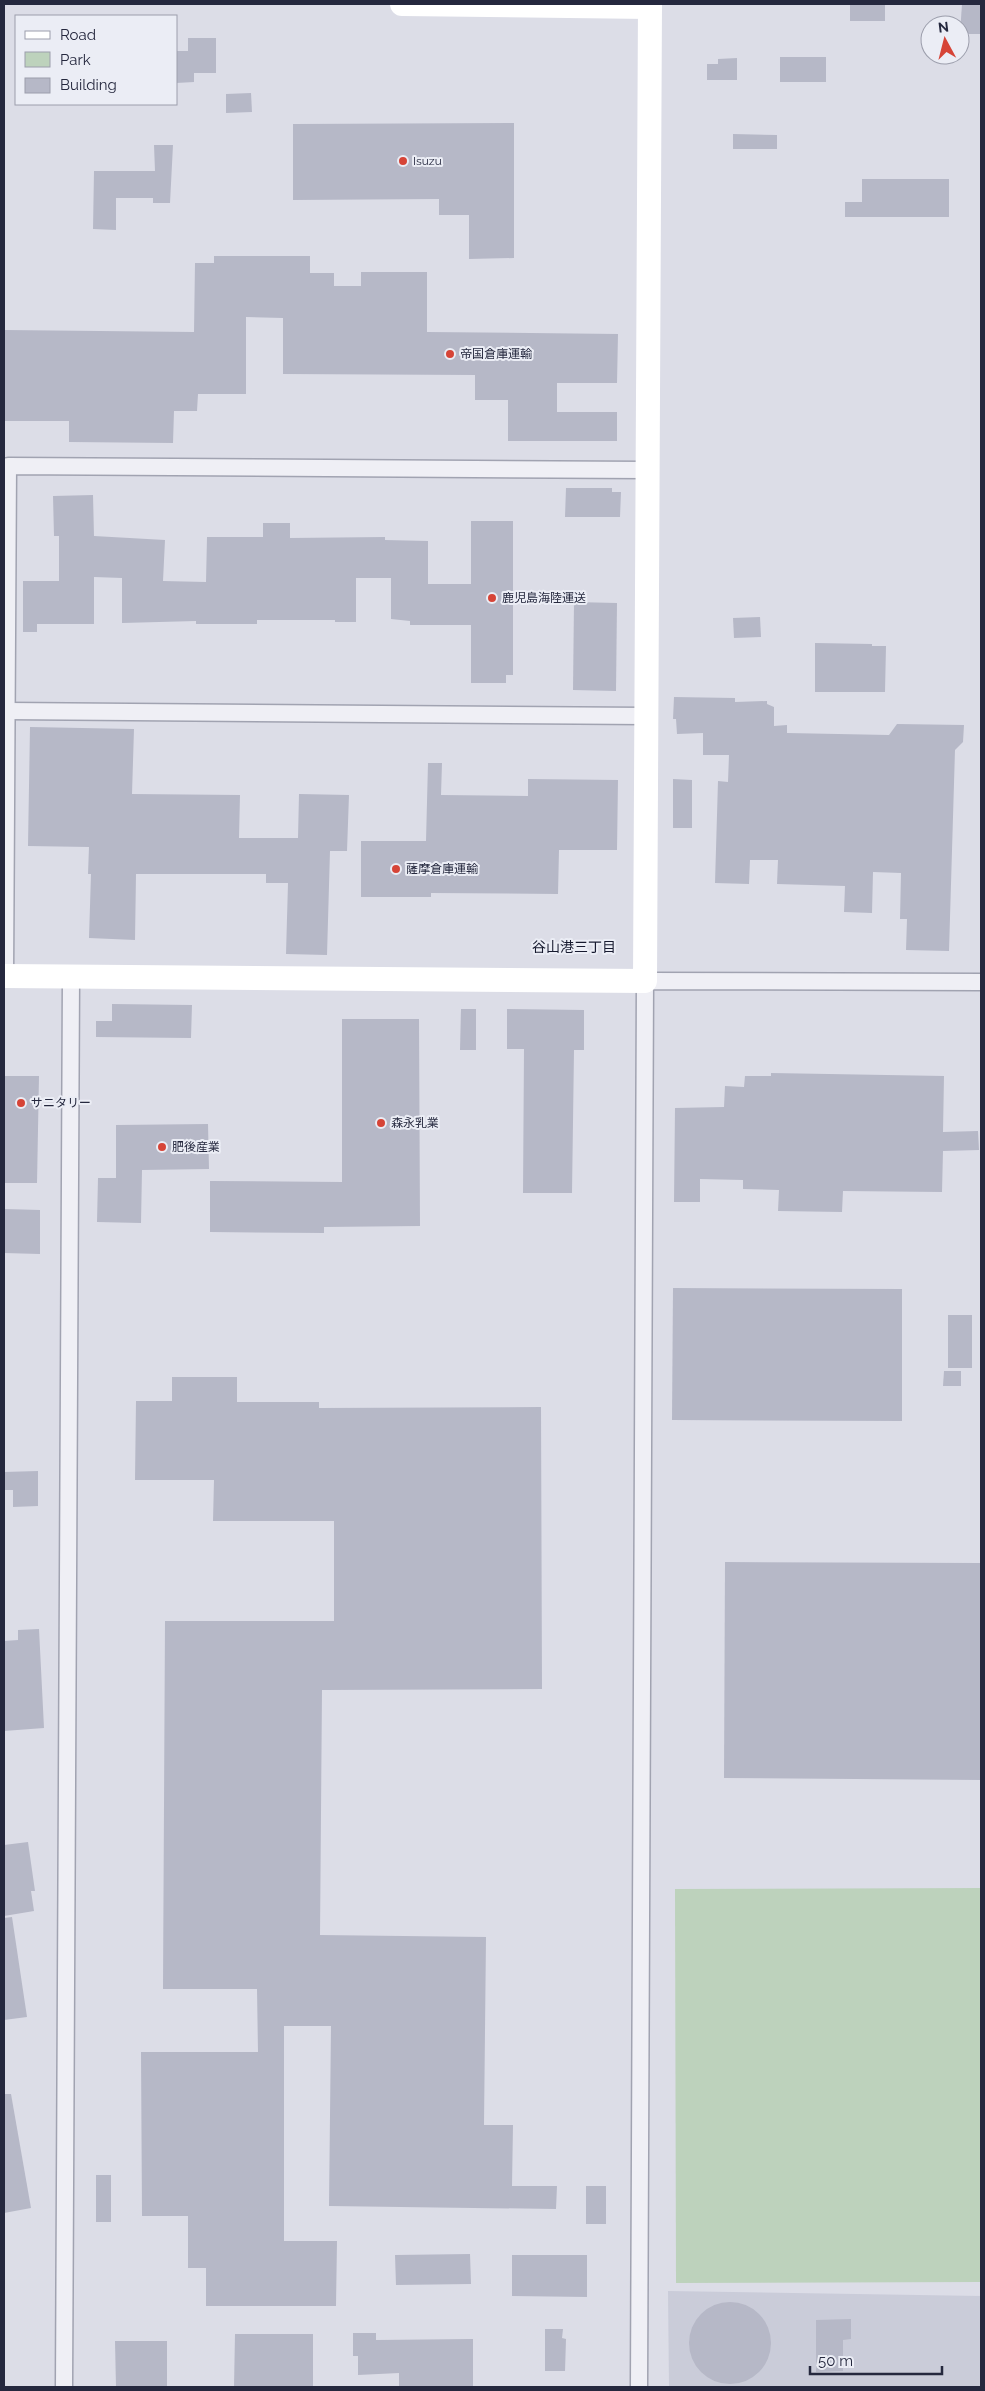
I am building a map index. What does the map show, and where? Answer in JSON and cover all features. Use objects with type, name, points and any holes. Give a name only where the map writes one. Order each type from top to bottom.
[{"type":"street","points":[[402,4],[650,5],[639,2387]]},
{"type":"street","points":[[647,470],[8,466],[4,976],[981,982]]},
{"type":"street","points":[[6,711],[646,716]]},
{"type":"street","points":[[64,2387],[71,977]]},
{"type":"shaded area","points":[[668,2291],[981,2296],[981,2387],[669,2387]]},
{"type":"green space","points":[[981,1888],[981,2282],[676,2283],[675,1889]]},
{"type":"building","points":[[850,4],[885,4],[885,21],[850,21]]},
{"type":"building","points":[[962,4],[981,4],[981,34],[970,34],[970,15],[961,15]]},
{"type":"building","points":[[188,38],[216,38],[216,73],[194,73],[194,82],[178,83],[178,51],[188,51]]},
{"type":"building","points":[[780,57],[826,57],[826,82],[780,82]]},
{"type":"building","points":[[737,58],[737,80],[707,80],[707,64],[718,64],[718,59]]},
{"type":"building","points":[[251,93],[252,112],[226,113],[226,94]]},
{"type":"building","name":"Isuzu","points":[[514,123],[514,258],[469,259],[469,215],[439,215],[439,199],[293,200],[293,124]]},
{"type":"building","points":[[733,134],[777,135],[777,149],[733,149]]},
{"type":"building","points":[[154,145],[173,145],[170,203],[153,203],[153,198],[116,198],[116,230],[93,229],[94,171],[155,171]]},
{"type":"building","points":[[862,179],[949,179],[949,217],[845,217],[845,202],[862,202]]},
{"type":"building","points":[[214,256],[310,256],[310,273],[334,273],[334,286],[361,286],[361,272],[427,272],[427,332],[618,334],[617,383],[557,383],[557,412],[617,412],[617,441],[508,441],[508,400],[475,400],[475,375],[283,374],[283,318],[246,317],[246,394],[198,394],[197,411],[174,411],[173,443],[69,442],[69,421],[5,421],[5,330],[194,332],[195,263],[214,263]]},
{"type":"building","points":[[566,488],[612,488],[612,492],[621,492],[620,517],[565,517]]},
{"type":"building","points":[[93,495],[94,536],[165,540],[163,581],[206,582],[207,537],[263,537],[263,523],[290,523],[290,538],[385,537],[385,540],[428,541],[428,584],[471,584],[471,521],[513,521],[513,675],[506,675],[506,683],[471,683],[471,625],[410,625],[410,621],[391,619],[391,578],[356,578],[356,622],[335,622],[335,620],[257,620],[257,624],[196,624],[196,621],[122,623],[122,578],[94,577],[94,624],[37,624],[37,632],[23,632],[23,581],[59,581],[59,536],[54,536],[53,496]]},
{"type":"building","name":"鹿児島海陸運送","points":[[574,602],[617,603],[616,691],[573,690]]},
{"type":"building","points":[[760,617],[761,637],[734,638],[733,618]]},
{"type":"building","points":[[815,643],[886,646],[885,692],[815,692]]},
{"type":"building","points":[[674,697],[735,698],[735,702],[767,701],[767,704],[774,707],[774,726],[787,725],[787,733],[889,735],[897,724],[964,725],[963,742],[955,750],[949,951],[906,950],[907,919],[900,919],[901,873],[873,872],[872,913],[844,912],[845,886],[777,884],[778,860],[750,860],[749,884],[715,883],[718,781],[728,782],[729,755],[703,755],[703,733],[677,734],[676,719],[673,719]]},
{"type":"building","points":[[30,727],[134,729],[132,794],[240,795],[239,838],[298,838],[299,794],[349,795],[347,851],[330,851],[327,955],[286,954],[288,883],[266,883],[266,874],[136,874],[135,940],[89,938],[91,874],[88,874],[89,847],[28,846]]},
{"type":"building","points":[[428,763],[442,763],[441,795],[528,796],[528,779],[618,780],[617,850],[559,850],[558,894],[431,893],[431,897],[361,897],[361,841],[426,841]]},
{"type":"building","points":[[673,779],[692,780],[692,828],[673,828]]},
{"type":"building","points":[[112,1004],[192,1005],[191,1038],[96,1037],[96,1021],[112,1021]]},
{"type":"building","points":[[461,1009],[476,1009],[476,1050],[460,1050]]},
{"type":"building","points":[[507,1009],[584,1010],[584,1050],[574,1050],[572,1193],[523,1193],[524,1049],[507,1049]]},
{"type":"building","name":"森永乳業","points":[[342,1019],[419,1019],[420,1226],[324,1227],[324,1233],[210,1232],[210,1181],[342,1182]]},
{"type":"building","points":[[771,1073],[944,1076],[943,1132],[978,1131],[979,1150],[943,1151],[942,1192],[843,1191],[842,1212],[778,1211],[779,1190],[743,1189],[743,1180],[700,1179],[700,1202],[674,1202],[675,1108],[724,1107],[725,1086],[744,1087],[745,1076],[771,1076]]},
{"type":"building","name":"サニタリー","points":[[4,1076],[39,1076],[37,1183],[4,1183]]},
{"type":"building","name":"肥後産業","points":[[208,1124],[209,1169],[142,1170],[141,1223],[97,1222],[98,1178],[116,1178],[116,1125]]},
{"type":"building","points":[[4,1209],[40,1210],[40,1254],[4,1253]]},
{"type":"building","points":[[673,1288],[902,1289],[902,1421],[672,1420]]},
{"type":"building","points":[[948,1315],[972,1315],[972,1368],[948,1368]]},
{"type":"building","points":[[944,1371],[961,1371],[961,1386],[943,1386]]},
{"type":"building","points":[[172,1377],[237,1377],[237,1402],[319,1402],[319,1408],[541,1407],[542,1689],[322,1690],[320,1935],[486,1937],[484,2125],[513,2125],[512,2186],[557,2186],[556,2209],[329,2206],[331,2026],[284,2026],[284,2241],[337,2241],[336,2306],[206,2306],[206,2268],[188,2268],[188,2216],[142,2216],[141,2052],[258,2052],[257,1989],[163,1989],[165,1621],[334,1621],[334,1521],[213,1521],[214,1480],[135,1480],[136,1401],[172,1401]]},
{"type":"building","points":[[38,1471],[38,1506],[13,1507],[13,1490],[4,1490],[4,1472]]},
{"type":"building","points":[[725,1562],[981,1563],[981,1780],[724,1778]]},
{"type":"building","points":[[39,1629],[44,1728],[4,1731],[4,1641],[18,1640],[18,1630]]},
{"type":"building","points":[[28,1842],[35,1891],[31,1891],[34,1911],[4,1916],[4,1845]]},
{"type":"building","points":[[12,1917],[27,2017],[4,2020],[4,1918]]},
{"type":"building","points":[[4,2094],[11,2094],[31,2208],[4,2213]]},
{"type":"building","points":[[96,2175],[111,2175],[111,2222],[96,2222]]},
{"type":"building","points":[[586,2186],[606,2186],[606,2224],[586,2224]]},
{"type":"building","points":[[470,2254],[471,2284],[396,2285],[395,2255]]},
{"type":"building","points":[[512,2255],[587,2255],[587,2297],[512,2296]]},
{"type":"building","points":[[730,2302],[746,2305],[759,2314],[768,2327],[771,2343],[768,2359],[759,2372],[746,2381],[730,2384],[714,2381],[701,2372],[692,2359],[689,2343],[692,2327],[701,2314],[714,2305]]},
{"type":"building","points":[[851,2319],[851,2339],[843,2340],[843,2371],[816,2372],[816,2320]]},
{"type":"building","points":[[545,2329],[563,2329],[562,2338],[566,2339],[565,2371],[545,2371]]},
{"type":"building","points":[[353,2333],[376,2333],[376,2340],[473,2339],[473,2387],[399,2387],[399,2373],[358,2375],[358,2356],[353,2356]]},
{"type":"building","points":[[235,2334],[313,2334],[313,2387],[234,2387]]},
{"type":"building","points":[[115,2341],[167,2341],[167,2387],[116,2387]]},
{"type":"place","name":"Isuzu","points":[[403,161]]},
{"type":"place","name":"帝国倉庫運輸","points":[[450,354]]},
{"type":"place","name":"鹿児島海陸運送","points":[[492,598]]},
{"type":"place","name":"薩摩倉庫運輸","points":[[396,869]]},
{"type":"place","name":"サニタリー","points":[[21,1103]]},
{"type":"place","name":"森永乳業","points":[[381,1123]]},
{"type":"place","name":"肥後産業","points":[[162,1147]]},
{"type":"district","name":"谷山港三丁目","points":[[574,947]]}]
